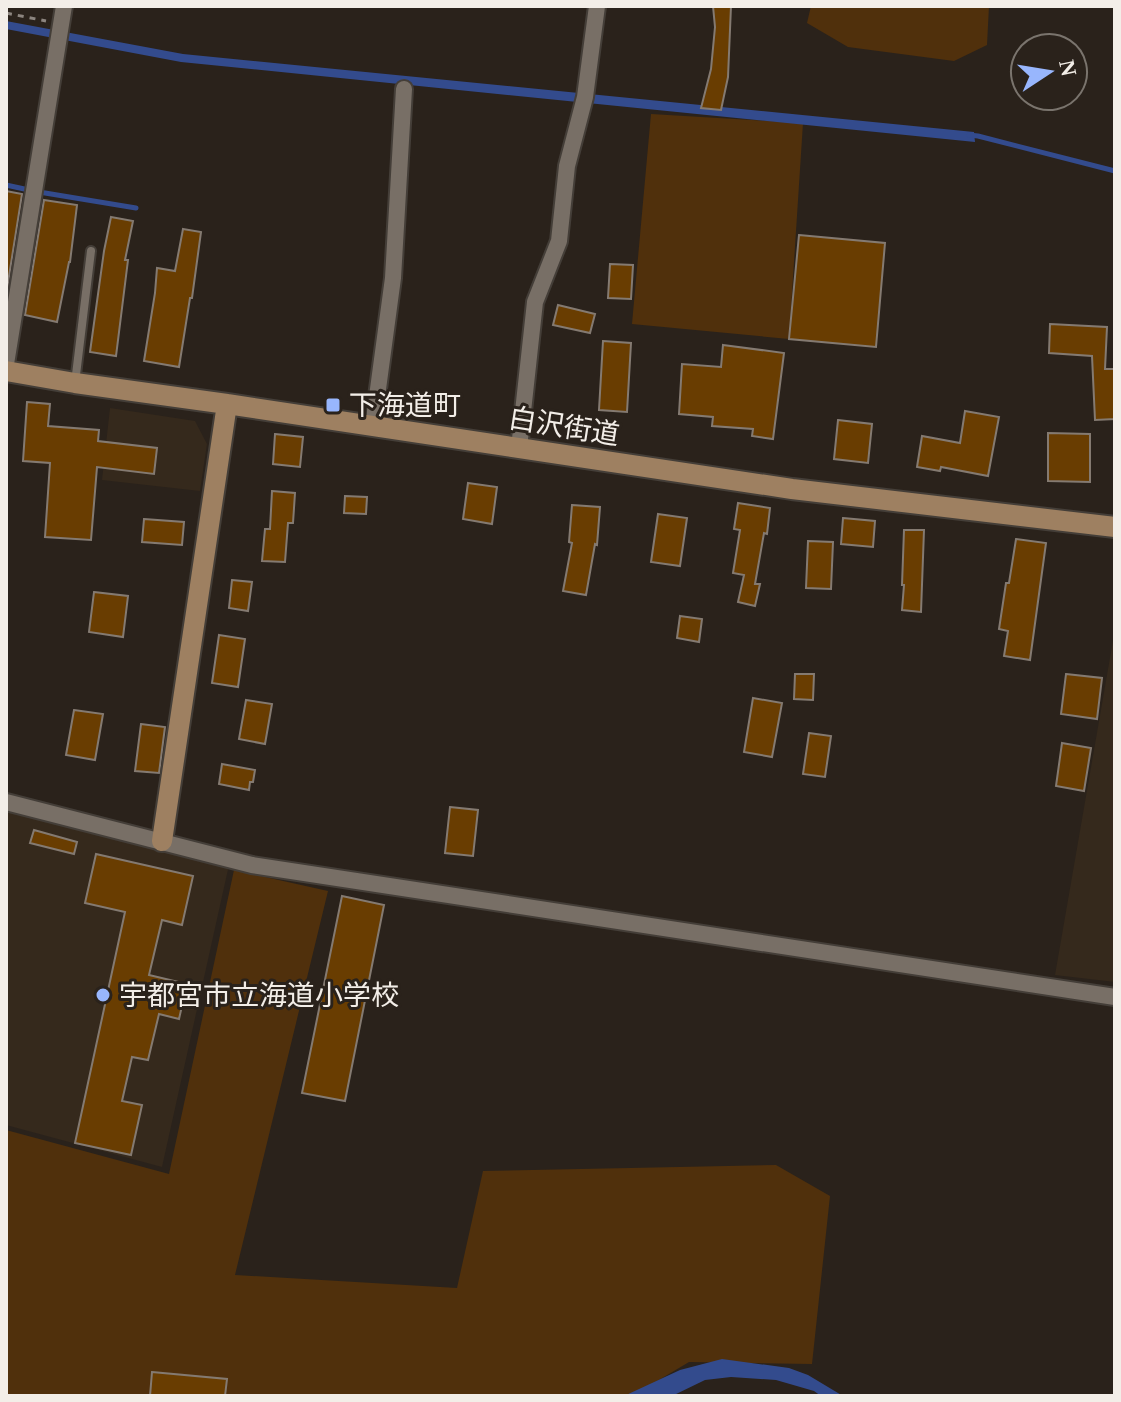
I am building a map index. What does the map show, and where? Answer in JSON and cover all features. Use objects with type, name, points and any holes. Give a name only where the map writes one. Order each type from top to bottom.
[{"type":"main road","name":"白沢街道","points":[[6,371],[792,489],[1115,527]]},
{"type":"main road","points":[[162,841],[227,404]]},
{"type":"street","points":[[6,364],[64,6]]},
{"type":"street","points":[[519,448],[535,302],[559,241],[567,166],[585,97],[597,6]]},
{"type":"street","points":[[373,426],[393,278],[404,89]]},
{"type":"street","points":[[6,802],[252,865],[1115,997]]},
{"type":"lane","points":[[75,383],[91,251]]},
{"type":"path","points":[[6,13],[62,24]]},
{"type":"shaded area","points":[[811,6],[989,6],[987,45],[954,61],[848,47],[807,23]]},
{"type":"shaded area","points":[[651,114],[803,123],[789,339],[632,324]]},
{"type":"shaded area","points":[[110,408],[195,421],[207,444],[200,491],[102,480]]},
{"type":"shaded area","points":[[1115,629],[1115,982],[1055,975]]},
{"type":"shaded area","name":"宇都宮市立海道小学校","points":[[6,806],[229,865],[162,1167],[6,1125]]},
{"type":"shaded area","points":[[234,870],[328,891],[235,1275],[457,1288],[483,1171],[776,1165],[830,1196],[812,1364],[689,1362],[632,1396],[6,1396],[6,1130],[169,1174]]},
{"type":"water","points":[[6,21],[183,54],[974,132],[975,142],[181,62],[6,29]]},
{"type":"water","points":[[722,1359],[789,1368],[808,1375],[843,1396],[821,1396],[776,1380],[731,1377],[705,1380],[672,1396],[624,1396],[680,1370]]},
{"type":"building","points":[[713,6],[731,6],[728,77],[721,110],[701,108],[711,69],[715,27]]},
{"type":"building","points":[[6,191],[22,194],[6,295]]},
{"type":"building","points":[[44,200],[77,205],[70,262],[57,322],[25,315]]},
{"type":"building","points":[[111,217],[133,221],[125,260],[128,260],[116,356],[90,352]]},
{"type":"building","points":[[183,229],[201,232],[179,367],[144,361],[157,268],[175,271]]},
{"type":"building","points":[[799,235],[885,243],[876,347],[789,339]]},
{"type":"building","points":[[610,264],[633,265],[631,299],[608,298]]},
{"type":"building","points":[[558,305],[595,314],[590,333],[553,325]]},
{"type":"building","points":[[1050,324],[1107,327],[1105,369],[1115,369],[1115,419],[1095,420],[1092,356],[1049,353]]},
{"type":"building","points":[[603,341],[631,343],[627,412],[599,410]]},
{"type":"building","points":[[723,345],[784,353],[773,439],[752,436],[753,429],[712,426],[713,417],[679,414],[682,364],[721,367]]},
{"type":"building","points":[[27,402],[50,404],[48,426],[99,430],[98,441],[157,448],[154,474],[97,467],[91,540],[45,537],[50,463],[23,461]]},
{"type":"building","points":[[965,411],[999,417],[988,476],[941,467],[940,471],[917,467],[922,436],[960,443]]},
{"type":"building","points":[[838,420],[872,424],[868,463],[834,459]]},
{"type":"building","points":[[1048,433],[1090,434],[1090,482],[1048,481]]},
{"type":"building","points":[[275,434],[303,437],[300,467],[273,464]]},
{"type":"building","points":[[468,483],[497,487],[492,524],[463,519]]},
{"type":"building","points":[[272,491],[295,493],[293,523],[288,523],[285,562],[262,561],[265,529],[270,529]]},
{"type":"building","points":[[345,496],[367,497],[366,514],[344,513]]},
{"type":"building","points":[[738,503],[770,508],[755,584],[760,584],[755,606],[738,602],[744,575],[733,573],[740,530],[734,529]]},
{"type":"building","points":[[572,505],[600,507],[597,545],[586,595],[563,591],[572,543],[569,542]]},
{"type":"building","points":[[658,514],[687,518],[680,566],[651,562]]},
{"type":"building","points":[[843,518],[875,521],[873,547],[841,544]]},
{"type":"building","points":[[144,519],[184,522],[182,545],[142,542]]},
{"type":"building","points":[[904,530],[924,530],[921,612],[902,610]]},
{"type":"building","points":[[1016,539],[1046,543],[1030,660],[1004,656],[1008,631],[999,629]]},
{"type":"building","points":[[808,541],[833,542],[831,589],[806,588]]},
{"type":"building","points":[[232,580],[252,582],[248,611],[229,608]]},
{"type":"building","points":[[94,592],[128,596],[123,637],[89,632]]},
{"type":"building","points":[[680,616],[702,619],[699,642],[677,638]]},
{"type":"building","points":[[219,635],[245,639],[238,687],[212,683]]},
{"type":"building","points":[[795,674],[814,674],[813,700],[794,699]]},
{"type":"building","points":[[1066,674],[1102,678],[1097,719],[1061,714]]},
{"type":"building","points":[[753,698],[782,703],[772,757],[744,752]]},
{"type":"building","points":[[246,700],[272,704],[265,744],[239,739]]},
{"type":"building","points":[[74,710],[103,714],[95,760],[66,755]]},
{"type":"building","points":[[141,724],[165,727],[159,773],[135,771]]},
{"type":"building","points":[[809,733],[831,736],[825,777],[803,774]]},
{"type":"building","points":[[1062,743],[1091,748],[1084,791],[1056,786]]},
{"type":"building","points":[[222,764],[255,770],[249,790],[219,784]]},
{"type":"building","points":[[450,807],[478,810],[473,856],[445,853]]},
{"type":"building","points":[[34,830],[77,842],[74,854],[30,843]]},
{"type":"building","points":[[96,854],[193,876],[182,925],[162,920],[149,975],[187,984],[179,1019],[159,1014],[148,1060],[132,1057],[122,1101],[142,1105],[131,1155],[75,1143],[125,912],[85,903]]},
{"type":"building","points":[[342,896],[384,905],[345,1101],[302,1093]]},
{"type":"building","points":[[152,1372],[227,1379],[225,1396],[150,1396]]},
{"type":"waterway","points":[[969,135],[1115,171]]},
{"type":"waterway","points":[[6,185],[29,190]]},
{"type":"waterway","points":[[39,192],[136,208]]},
{"type":"place","name":"下海道町","points":[[333,405]]},
{"type":"place","name":"宇都宮市立海道小学校","points":[[103,995]]}]
